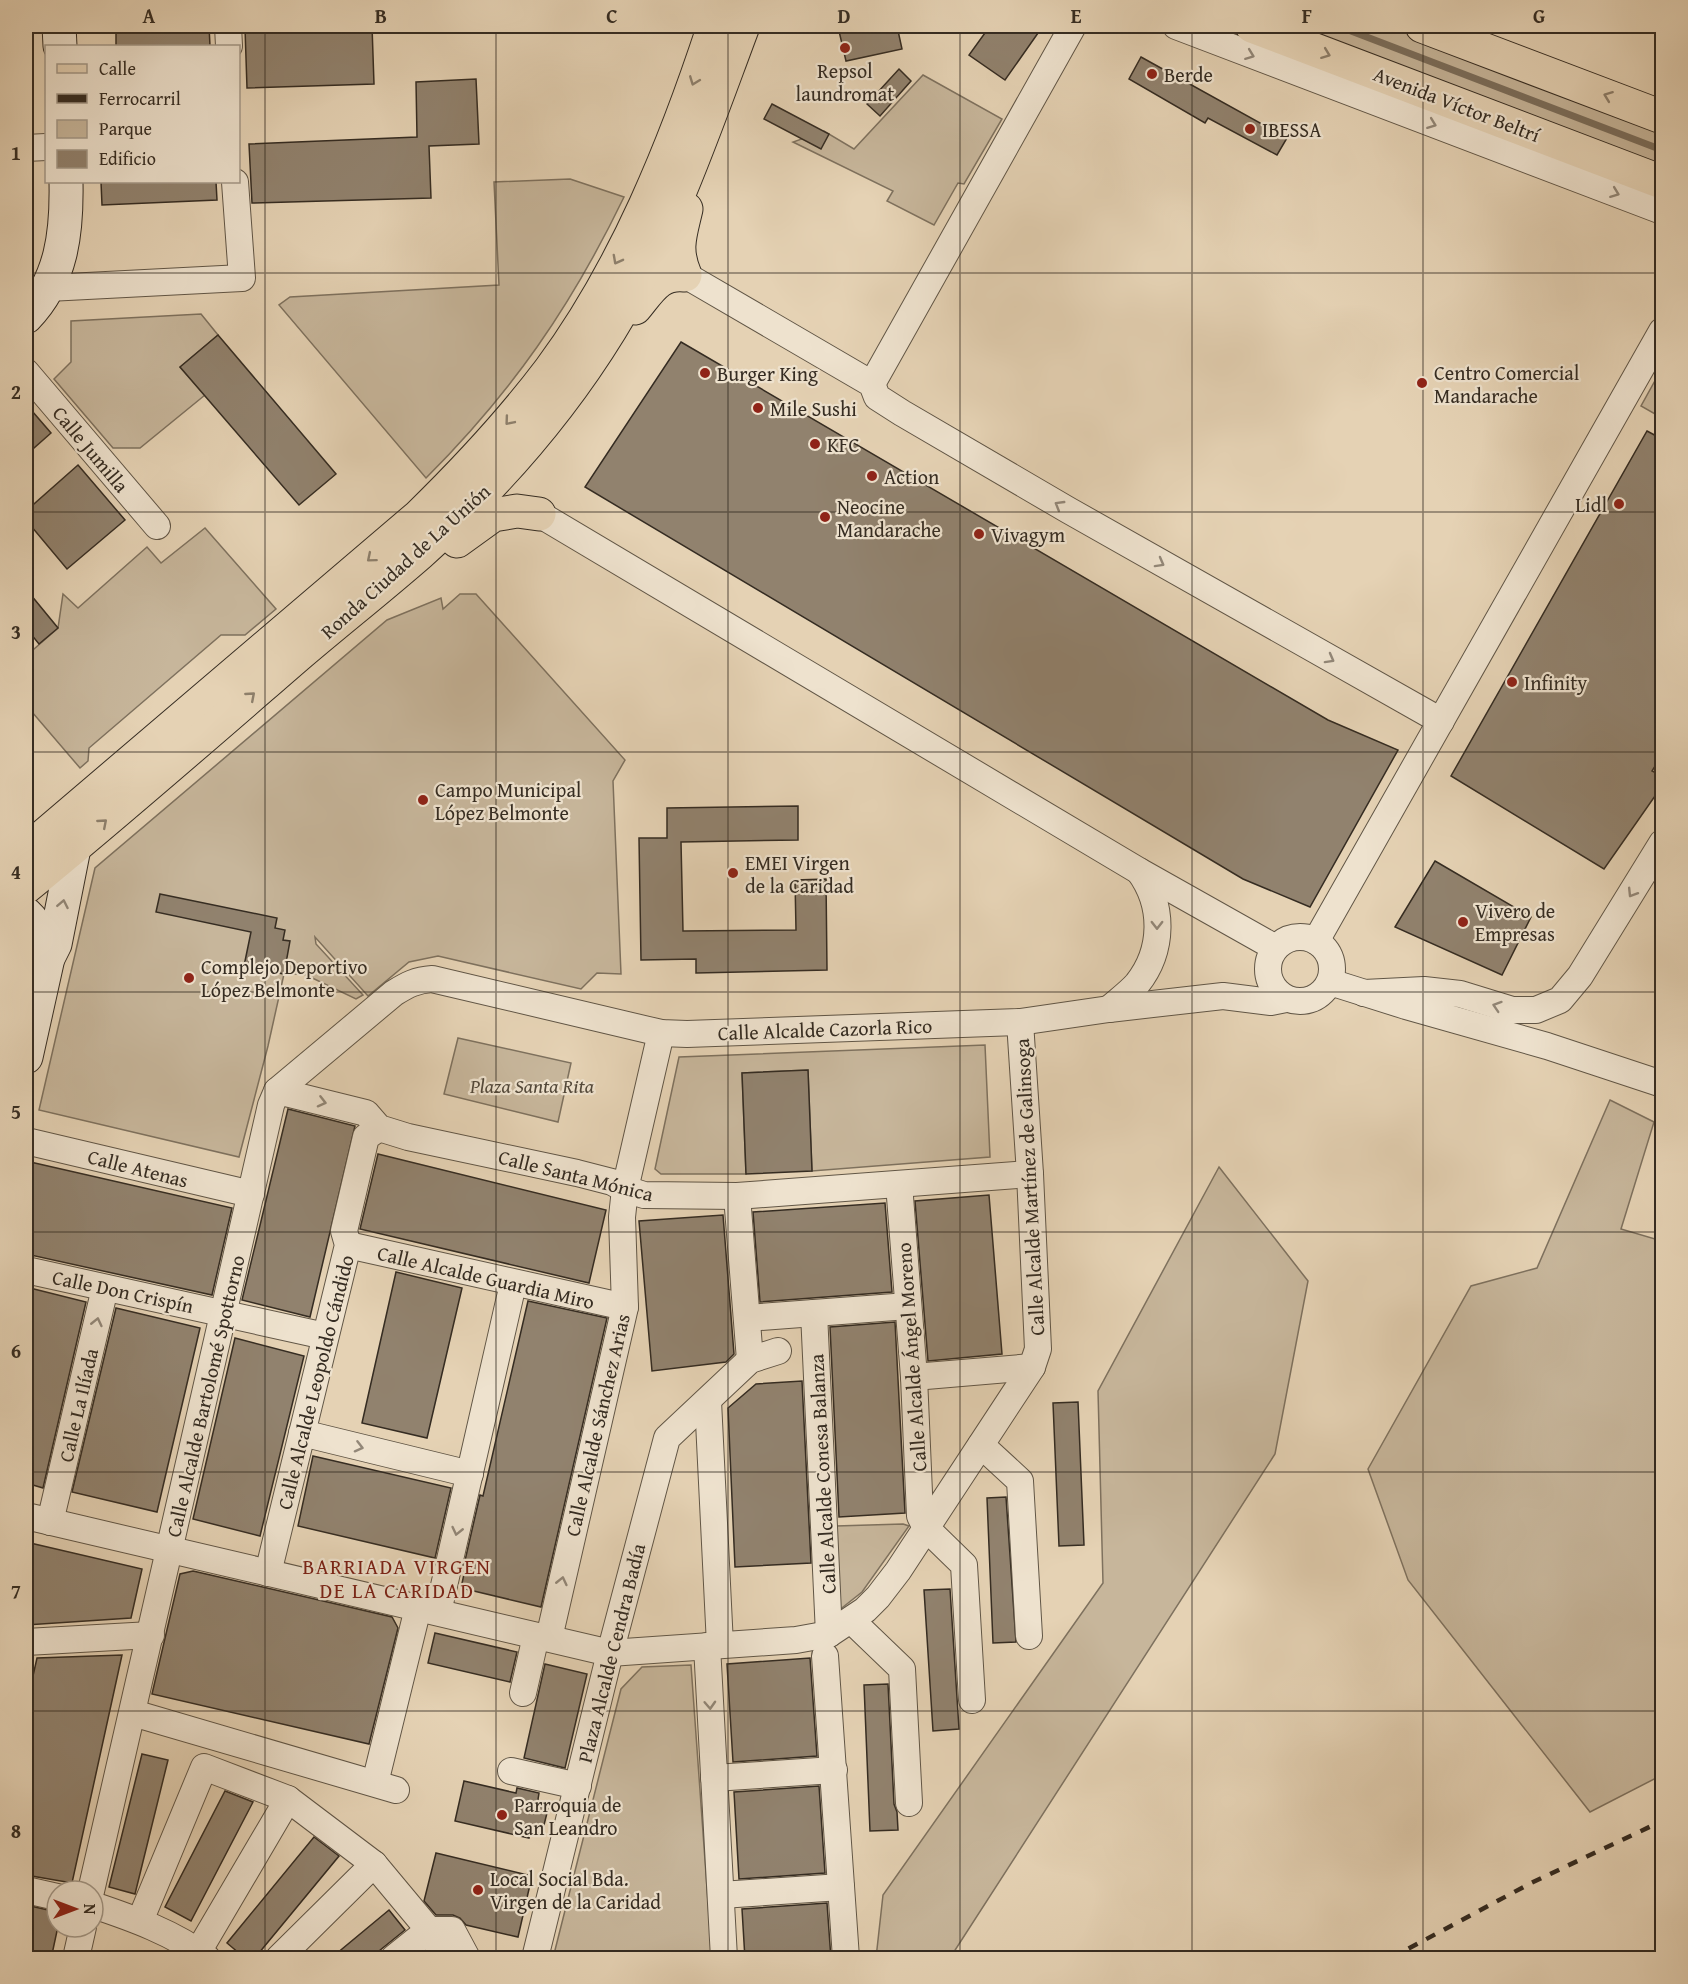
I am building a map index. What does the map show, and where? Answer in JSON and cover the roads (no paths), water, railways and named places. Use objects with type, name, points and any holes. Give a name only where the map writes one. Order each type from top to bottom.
[{"type":"main road","name":"Ronda Ciudad de La Unión","points":[[26,851],[419,516],[467,469],[511,420],[570,341],[622,251],[672,140],[714,26]]},
{"type":"main road","name":"Ronda Ciudad de La Unión","points":[[26,887],[375,591],[464,512],[524,446],[581,374],[610,331],[647,264],[678,199],[703,138],[744,26]]},
{"type":"main road","name":"Avenida Víctor Beltrí","points":[[1252,26],[1662,182]]},
{"type":"main road","points":[[1422,26],[1662,117]]},
{"type":"main road","points":[[581,374],[656,284],[671,274],[685,275],[679,260],[678,246],[703,138]]},
{"type":"main road","points":[[524,446],[517,470],[519,485],[539,514]]},
{"type":"main road","points":[[375,591],[464,537],[493,515],[517,511],[539,514]]},
{"type":"street","points":[[59,26],[60,45]]},
{"type":"street","points":[[228,26],[229,45]]},
{"type":"street","points":[[872,384],[1073,26]]},
{"type":"street","points":[[1176,26],[1662,211]]},
{"type":"street","points":[[26,148],[45,147]]},
{"type":"street","points":[[26,318],[48,288],[63,246],[66,183]]},
{"type":"street","points":[[48,288],[242,278],[235,183]]},
{"type":"street","points":[[685,275],[872,384],[877,397],[902,413],[1110,534],[1441,721]]},
{"type":"street","points":[[1316,940],[1662,331]]},
{"type":"street","name":"Calle Jumilla","points":[[26,372],[157,526]]},
{"type":"street","points":[[539,514],[1139,871],[1271,958]]},
{"type":"street","points":[[1364,993],[1424,990],[1460,994],[1512,1010],[1536,1010],[1560,1000],[1580,975],[1662,843]]},
{"type":"street","points":[[26,1057],[48,958],[55,944],[74,848]]},
{"type":"street","points":[[1109,1009],[1137,984],[1151,959],[1156,941],[1158,922],[1155,898],[1149,884],[1139,871]]},
{"type":"street","points":[[26,914],[34,922],[48,958]]},
{"type":"street","points":[[1223,996],[1271,958],[1291,938],[1298,937],[1316,940],[1328,953],[1332,964],[1330,982],[1318,996],[1308,1001],[1297,1002],[1286,999],[1275,990],[1270,981],[1271,958]]},
{"type":"street","name":"Calle Alcalde Cazorla Rico","points":[[277,1091],[394,993],[420,980],[432,979],[661,1033],[687,1034],[1020,1022],[1223,996]]},
{"type":"street","points":[[1330,982],[1547,1046],[1662,1084]]},
{"type":"street","points":[[1223,996],[1272,1002],[1286,999]]},
{"type":"street","name":"Calle Alcalde Martínez de Galinsoga","points":[[827,1645],[878,1597],[927,1528],[1032,1367],[1038,1349],[1020,1022]]},
{"type":"street","name":"Calle Alcalde Sánchez Arias","points":[[523,1693],[542,1637],[625,1307],[622,1217],[625,1189],[661,1033]]},
{"type":"street","name":"Calle Santa Mónica","points":[[277,1091],[373,1120],[408,1137],[577,1173],[612,1182],[644,1195],[737,1196],[1030,1174]]},
{"type":"street","name":"Calle Alcalde Bartolomé Spottorno","points":[[95,1879],[225,1313],[265,1127],[277,1091]]},
{"type":"street","name":"Calle Alcalde Leopoldo Cándido","points":[[268,1573],[348,1245],[344,1232],[366,1137],[373,1120]]},
{"type":"street","name":"Calle Atenas","points":[[26,1141],[251,1194]]},
{"type":"street","name":"Calle Alcalde Ángel Moreno","points":[[899,1184],[914,1377],[920,1516],[927,1528]]},
{"type":"street","points":[[737,1196],[750,1360]]},
{"type":"street","name":"Calle Alcalde Guardia Miro","points":[[348,1245],[513,1284],[625,1307]]},
{"type":"street","name":"Calle Don Crispín","points":[[26,1270],[325,1336]]},
{"type":"street","points":[[132,1713],[385,1786],[428,1610],[470,1474],[513,1284]]},
{"type":"street","name":"Calle La Ilíada","points":[[38,1519],[105,1288]]},
{"type":"street","points":[[747,1318],[908,1306]]},
{"type":"street","name":"Calle Alcalde Conesa Balanza","points":[[814,1313],[827,1645],[846,1959]]},
{"type":"street","name":"Plaza Alcalde Cendra Badía","points":[[535,1959],[610,1653],[667,1438],[750,1360],[778,1351]]},
{"type":"street","points":[[914,1377],[1032,1367]]},
{"type":"street","points":[[708,1401],[714,1646],[714,1778],[724,1959]]},
{"type":"street","points":[[302,1433],[470,1474]]},
{"type":"street","points":[[981,1445],[1020,1481],[1029,1636]]},
{"type":"street","points":[[38,1519],[610,1653],[796,1640],[827,1645]]},
{"type":"street","points":[[927,1528],[964,1565],[972,1700]]},
{"type":"street","points":[[851,1620],[902,1670],[909,1803]]},
{"type":"street","points":[[26,1642],[151,1635]]},
{"type":"street","points":[[140,1921],[204,1767],[288,1799],[374,1864],[429,1930],[445,1959]]},
{"type":"street","points":[[714,1778],[834,1770]]},
{"type":"street","points":[[511,1771],[578,1786]]},
{"type":"street","points":[[105,1909],[140,1921],[203,1955],[288,1799]]},
{"type":"street","points":[[279,1959],[374,1864]]},
{"type":"street","points":[[721,1895],[841,1887]]},
{"type":"street","points":[[26,1890],[45,1894]]},
{"type":"street","points":[[394,1959],[429,1930],[452,1930],[467,1959]]},
{"type":"street","points":[[76,1959],[80,1939]]},
{"type":"waterway","points":[[1338,26],[1662,150]]},
{"type":"railway","points":[[1391,1958],[1531,1883],[1662,1821]]},
{"type":"place","name":"Repsol laundromat","points":[[845,48]]},
{"type":"place","name":"Berde","points":[[1152,74]]},
{"type":"place","name":"IBESSA","points":[[1250,129]]},
{"type":"place","name":"Burger King","points":[[705,373]]},
{"type":"place","name":"Centro Comercial Mandarache","points":[[1422,383]]},
{"type":"place","name":"Mile Sushi","points":[[758,408]]},
{"type":"place","name":"KFC","points":[[815,444]]},
{"type":"place","name":"Action","points":[[872,476]]},
{"type":"place","name":"Lidl","points":[[1619,504]]},
{"type":"place","name":"Neocine Mandarache","points":[[825,517]]},
{"type":"place","name":"Vivagym","points":[[979,534]]},
{"type":"place","name":"Infinity","points":[[1512,682]]},
{"type":"place","name":"Campo Municipal López Belmonte","points":[[423,800]]},
{"type":"place","name":"EMEI Virgen de la Caridad","points":[[733,873]]},
{"type":"place","name":"Vivero de Empresas","points":[[1463,922]]},
{"type":"place","name":"Complejo Deportivo López Belmonte","points":[[189,978]]},
{"type":"place","name":"Parroquia de San Leandro","points":[[502,1815]]},
{"type":"place","name":"Local Social Bda. Virgen de la Caridad","points":[[478,1890]]},
{"type":"district","name":"BARRIADA VIRGEN DE LA CARIDAD","points":[[397,1578]]},
{"type":"park label","name":"Plaza Santa Rita","points":[[532,1085]]}]
